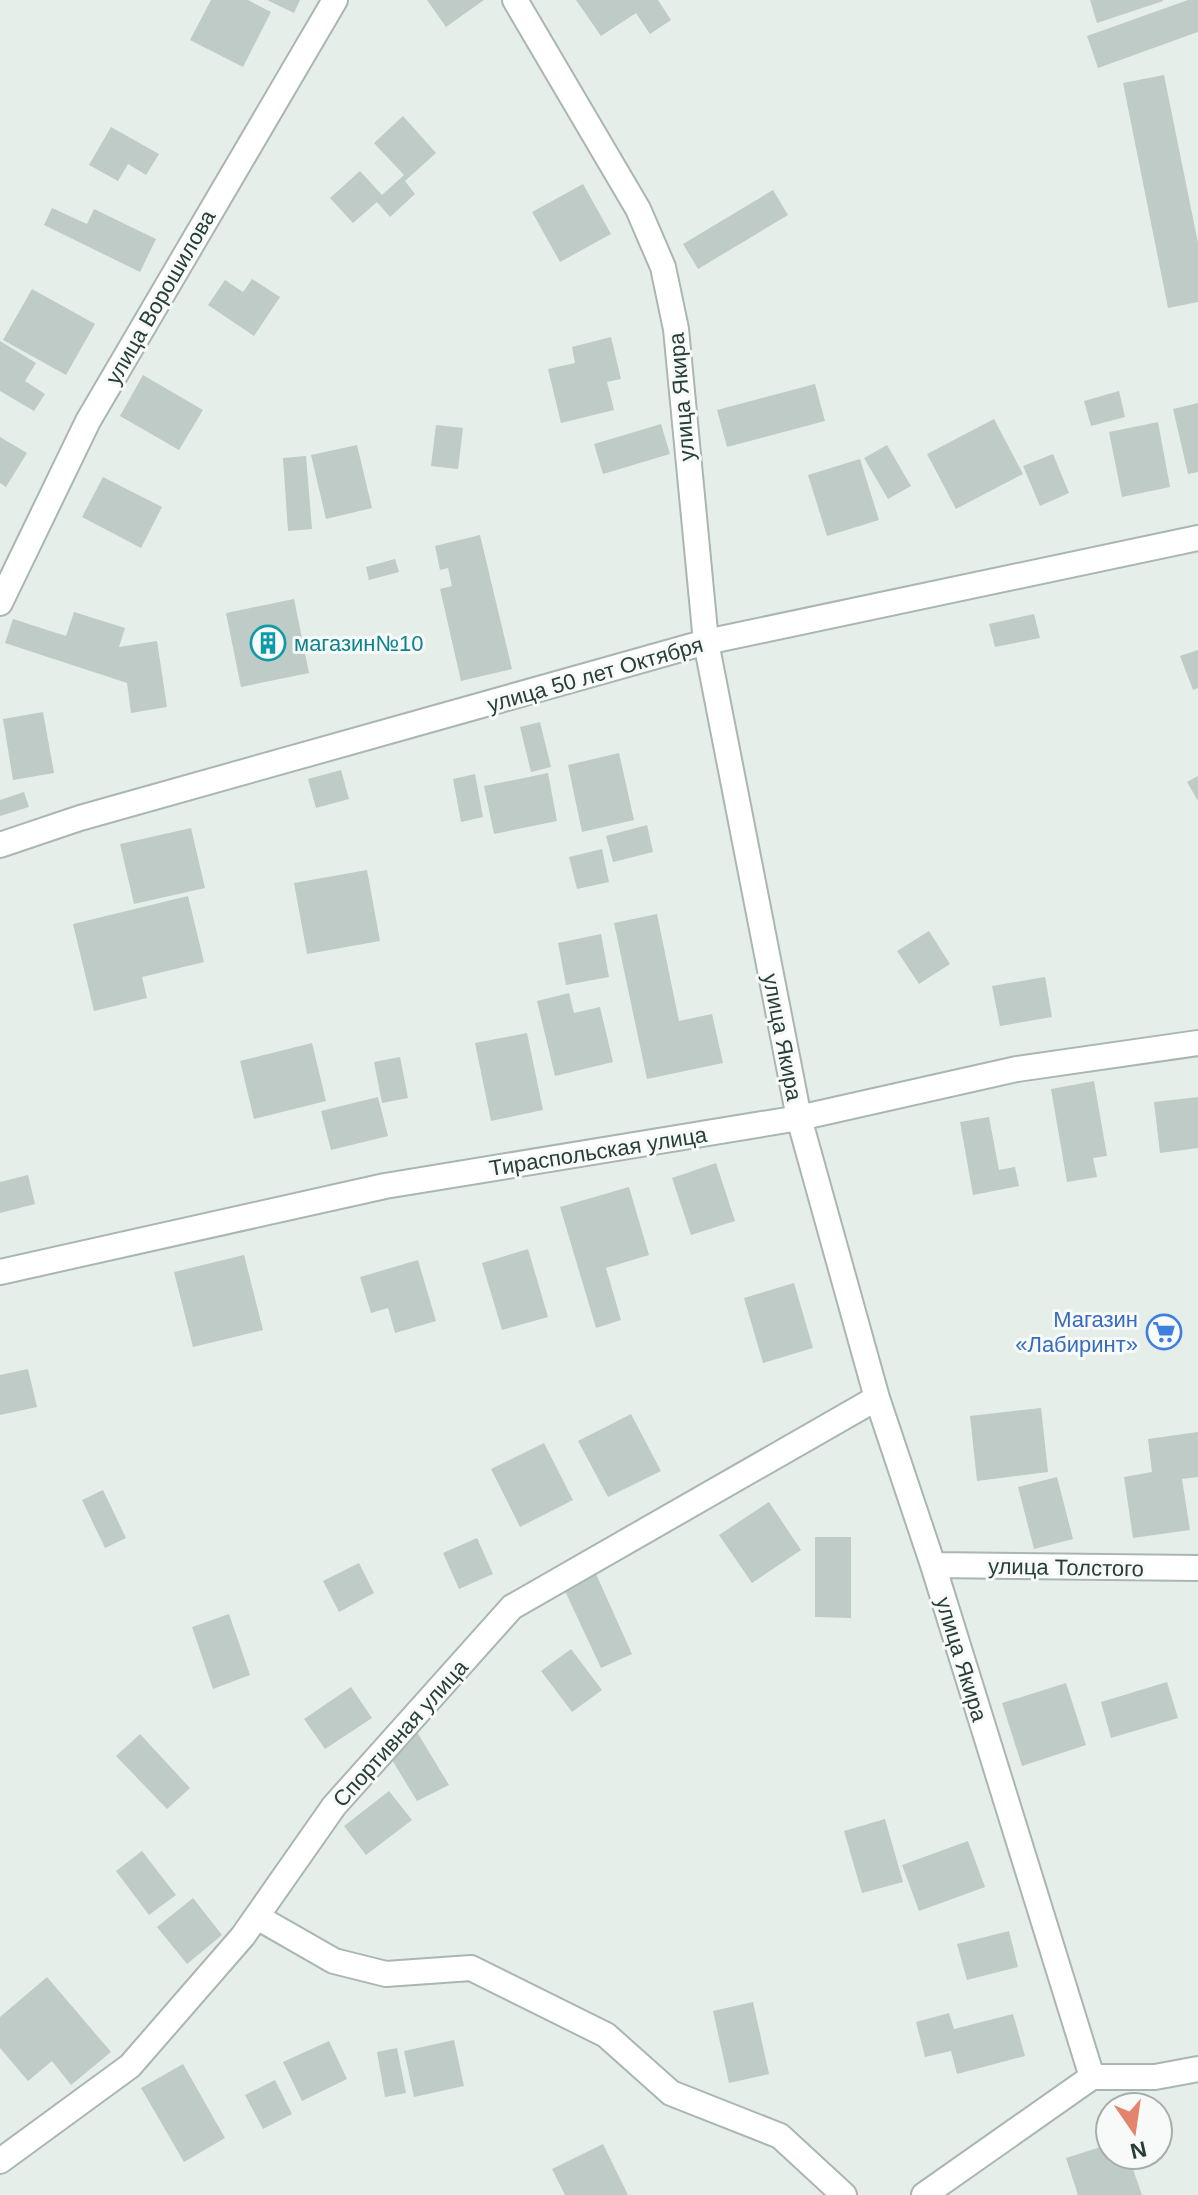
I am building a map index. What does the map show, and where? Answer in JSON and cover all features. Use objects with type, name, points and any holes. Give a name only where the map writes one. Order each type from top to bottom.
[{"type":"street","name":"улица Ворошилова","points":[[0,603],[88,421],[335,0]]},
{"type":"street","name":"улица Якира","points":[[515,0],[638,209],[663,267],[676,329],[706,642],[799,1118],[877,1398],[933,1565],[1092,2077]]},
{"type":"street","name":"улица 50 лет Октября","points":[[0,845],[80,818],[706,642],[1198,538]]},
{"type":"street","name":"Тираспольская улица","points":[[0,1272],[385,1186],[799,1118],[1017,1069],[1198,1043]]},
{"type":"street","name":"Спортивная улица","points":[[0,2161],[130,2066],[257,1917],[334,1806],[512,1607],[877,1398]]},
{"type":"street","name":"улица Толстого","points":[[933,1565],[1198,1568]]},
{"type":"street","points":[[257,1917],[334,1961],[386,1974],[471,1968],[606,2035],[671,2093],[780,2136],[844,2195]]},
{"type":"street","points":[[924,2195],[1092,2077],[1155,2077],[1198,2069]]},
{"type":"building","points":[[211,0],[248,0],[271,12],[243,67],[190,40]]},
{"type":"building","points":[[267,0],[300,0],[294,13]]},
{"type":"building","points":[[427,0],[484,0],[446,27]]},
{"type":"building","points":[[576,0],[658,0],[671,20],[650,34],[636,13],[601,36]]},
{"type":"building","points":[[1090,0],[1163,0],[1163,1],[1097,23]]},
{"type":"building","points":[[1188,0],[1198,0],[1198,32],[1098,68],[1087,36]]},
{"type":"building","points":[[1164,75],[1198,243],[1198,302],[1168,308],[1123,83]]},
{"type":"building","points":[[403,116],[436,153],[405,181],[415,194],[390,217],[377,202],[353,223],[330,198],[360,171],[382,195],[404,175],[374,143]]},
{"type":"building","points":[[111,127],[159,154],[146,175],[128,164],[118,181],[89,165]]},
{"type":"building","points":[[583,184],[611,234],[560,262],[532,212]]},
{"type":"building","points":[[773,190],[788,215],[698,269],[683,244]]},
{"type":"building","points":[[52,208],[87,224],[94,209],[156,239],[140,272],[44,225]]},
{"type":"building","points":[[252,279],[280,297],[254,336],[208,305],[225,280],[243,292]]},
{"type":"building","points":[[32,289],[95,324],[66,375],[3,340]]},
{"type":"building","points":[[611,337],[621,379],[607,382],[614,410],[561,423],[548,369],[575,363],[572,347]]},
{"type":"building","points":[[0,341],[36,363],[25,381],[45,394],[34,411],[0,391]]},
{"type":"building","points":[[143,375],[203,410],[179,450],[120,416]]},
{"type":"building","points":[[815,384],[825,421],[727,447],[717,410]]},
{"type":"building","points":[[1119,391],[1125,417],[1091,426],[1084,401]]},
{"type":"building","points":[[1198,403],[1198,472],[1188,474],[1173,409]]},
{"type":"building","points":[[994,419],[1023,474],[956,509],[927,454]]},
{"type":"building","points":[[1158,422],[1170,487],[1122,497],[1109,432]]},
{"type":"building","points":[[661,424],[670,454],[603,474],[594,444]]},
{"type":"building","points":[[436,425],[463,428],[458,469],[431,466]]},
{"type":"building","points":[[0,437],[27,453],[6,487],[0,483]]},
{"type":"building","points":[[357,445],[372,508],[326,519],[311,455]]},
{"type":"building","points":[[887,445],[911,486],[888,499],[864,458]]},
{"type":"building","points":[[1053,454],[1069,493],[1040,506],[1023,466]]},
{"type":"building","points":[[306,456],[312,529],[288,531],[283,458]]},
{"type":"building","points":[[860,459],[879,520],[827,536],[808,475]]},
{"type":"building","points":[[103,477],[162,507],[141,548],[82,517]]},
{"type":"building","points":[[480,535],[512,669],[461,681],[440,589],[452,586],[448,568],[440,570],[435,546]]},
{"type":"building","points":[[395,559],[399,572],[369,580],[366,567]]},
{"type":"building","name":"магазин№10","points":[[294,599],[309,673],[241,687],[226,613]]},
{"type":"building","points":[[74,612],[125,628],[119,647],[157,641],[167,707],[131,713],[127,683],[5,643],[13,619],[66,636]]},
{"type":"building","points":[[1034,614],[1040,638],[995,647],[989,624]]},
{"type":"building","points":[[1198,650],[1198,688],[1193,690],[1180,656]]},
{"type":"building","points":[[43,712],[54,773],[13,780],[3,719]]},
{"type":"building","points":[[540,722],[551,767],[531,772],[520,727]]},
{"type":"building","points":[[619,753],[634,820],[582,832],[568,765]]},
{"type":"building","points":[[341,770],[349,799],[316,808],[308,779]]},
{"type":"building","points":[[548,773],[557,821],[494,834],[484,786]]},
{"type":"building","points":[[475,774],[483,817],[461,822],[453,779]]},
{"type":"building","points":[[1198,776],[1198,801],[1187,782]]},
{"type":"building","points":[[24,792],[29,807],[0,816],[0,800]]},
{"type":"building","points":[[647,825],[653,852],[613,862],[606,836]]},
{"type":"building","points":[[191,828],[205,888],[134,904],[120,844]]},
{"type":"building","points":[[602,849],[609,882],[577,889],[569,857]]},
{"type":"building","points":[[367,870],[380,941],[307,954],[294,883]]},
{"type":"building","points":[[188,896],[204,962],[142,977],[147,998],[94,1011],[73,924]]},
{"type":"building","points":[[657,914],[679,1021],[712,1014],[723,1063],[647,1079],[614,923]]},
{"type":"building","points":[[929,931],[950,964],[919,984],[897,951]]},
{"type":"building","points":[[601,934],[609,977],[566,985],[558,943]]},
{"type":"building","points":[[1045,977],[1052,1017],[1000,1026],[992,986]]},
{"type":"building","points":[[569,993],[574,1013],[600,1007],[613,1062],[555,1076],[537,1001]]},
{"type":"building","points":[[527,1033],[543,1110],[491,1121],[475,1043]]},
{"type":"building","points":[[312,1043],[326,1101],[254,1119],[240,1061]]},
{"type":"building","points":[[400,1057],[408,1098],[382,1103],[374,1062]]},
{"type":"building","points":[[1094,1081],[1107,1156],[1093,1158],[1097,1177],[1067,1182],[1051,1089]]},
{"type":"building","points":[[378,1097],[388,1136],[331,1150],[321,1111]]},
{"type":"building","points":[[1198,1097],[1198,1148],[1160,1153],[1154,1102]]},
{"type":"building","points":[[989,1117],[999,1170],[1015,1167],[1019,1186],[973,1195],[960,1122]]},
{"type":"building","points":[[716,1163],[735,1221],[691,1235],[672,1178]]},
{"type":"building","points":[[28,1175],[35,1204],[0,1213],[0,1182]]},
{"type":"building","points":[[629,1187],[649,1255],[606,1268],[621,1320],[596,1328],[560,1207]]},
{"type":"building","points":[[528,1249],[548,1317],[502,1330],[482,1263]]},
{"type":"building","points":[[244,1255],[263,1330],[193,1347],[174,1272]]},
{"type":"building","points":[[418,1260],[436,1321],[395,1333],[388,1308],[371,1313],[360,1277]]},
{"type":"building","points":[[794,1283],[813,1348],[763,1363],[744,1298]]},
{"type":"building","points":[[28,1369],[37,1407],[0,1415],[0,1375]]},
{"type":"building","points":[[1041,1408],[1048,1472],[977,1481],[970,1416]]},
{"type":"building","points":[[631,1414],[661,1471],[608,1497],[578,1441]]},
{"type":"building","points":[[1198,1432],[1198,1477],[1182,1479],[1190,1530],[1133,1538],[1124,1477],[1152,1472],[1148,1439]]},
{"type":"building","points":[[544,1443],[573,1500],[520,1527],[491,1469]]},
{"type":"building","points":[[1057,1477],[1073,1539],[1034,1549],[1018,1487]]},
{"type":"building","points":[[103,1490],[126,1538],[105,1548],[82,1500]]},
{"type":"building","points":[[769,1502],[801,1550],[752,1583],[719,1535]]},
{"type":"building","points":[[815,1537],[851,1537],[851,1618],[815,1617]]},
{"type":"building","points":[[477,1538],[493,1574],[459,1589],[443,1553]]},
{"type":"building","points":[[359,1563],[374,1593],[339,1612],[323,1581]]},
{"type":"building","points":[[596,1574],[632,1654],[601,1668],[564,1589]]},
{"type":"building","points":[[229,1614],[250,1675],[213,1689],[192,1627]]},
{"type":"building","points":[[571,1649],[602,1690],[572,1712],[541,1671]]},
{"type":"building","points":[[1167,1682],[1178,1718],[1111,1738],[1101,1702]]},
{"type":"building","points":[[1066,1683],[1086,1745],[1022,1766],[1002,1703]]},
{"type":"building","points":[[351,1687],[372,1718],[325,1749],[304,1719]]},
{"type":"building","points":[[417,1732],[449,1785],[417,1801],[389,1755]]},
{"type":"building","points":[[140,1734],[190,1788],[167,1809],[116,1756]]},
{"type":"building","points":[[389,1791],[412,1820],[366,1855],[344,1826]]},
{"type":"building","points":[[885,1819],[903,1882],[862,1893],[844,1831]]},
{"type":"building","points":[[968,1841],[985,1887],[919,1911],[902,1865]]},
{"type":"building","points":[[142,1851],[176,1895],[149,1915],[116,1871]]},
{"type":"building","points":[[193,1898],[222,1935],[187,1964],[157,1927]]},
{"type":"building","points":[[1009,1931],[1018,1967],[967,1980],[957,1944]]},
{"type":"building","points":[[47,1977],[111,2052],[71,2085],[52,2061],[28,2081],[0,2048],[0,2017]]},
{"type":"building","points":[[753,2002],[769,2074],[729,2083],[713,2011]]},
{"type":"building","points":[[949,2013],[954,2029],[1013,2014],[1025,2056],[957,2074],[951,2051],[925,2057],[916,2022]]},
{"type":"building","points":[[454,2040],[464,2086],[414,2097],[404,2051]]},
{"type":"building","points":[[329,2041],[347,2079],[302,2101],[283,2062]]},
{"type":"building","points":[[397,2048],[406,2093],[385,2097],[377,2052]]},
{"type":"building","points":[[183,2064],[225,2138],[184,2162],[141,2088]]},
{"type":"building","points":[[275,2080],[292,2114],[263,2129],[245,2095]]},
{"type":"building","points":[[603,2144],[628,2195],[565,2195],[552,2169]]},
{"type":"building","points":[[1094,2149],[1094,2171],[1134,2171],[1142,2195],[1078,2195],[1066,2158]]},
{"type":"place","name":"магазин№10","points":[[268,643]]},
{"type":"place","name":"Магазин «Лабиринт»","points":[[1164,1332]]}]
